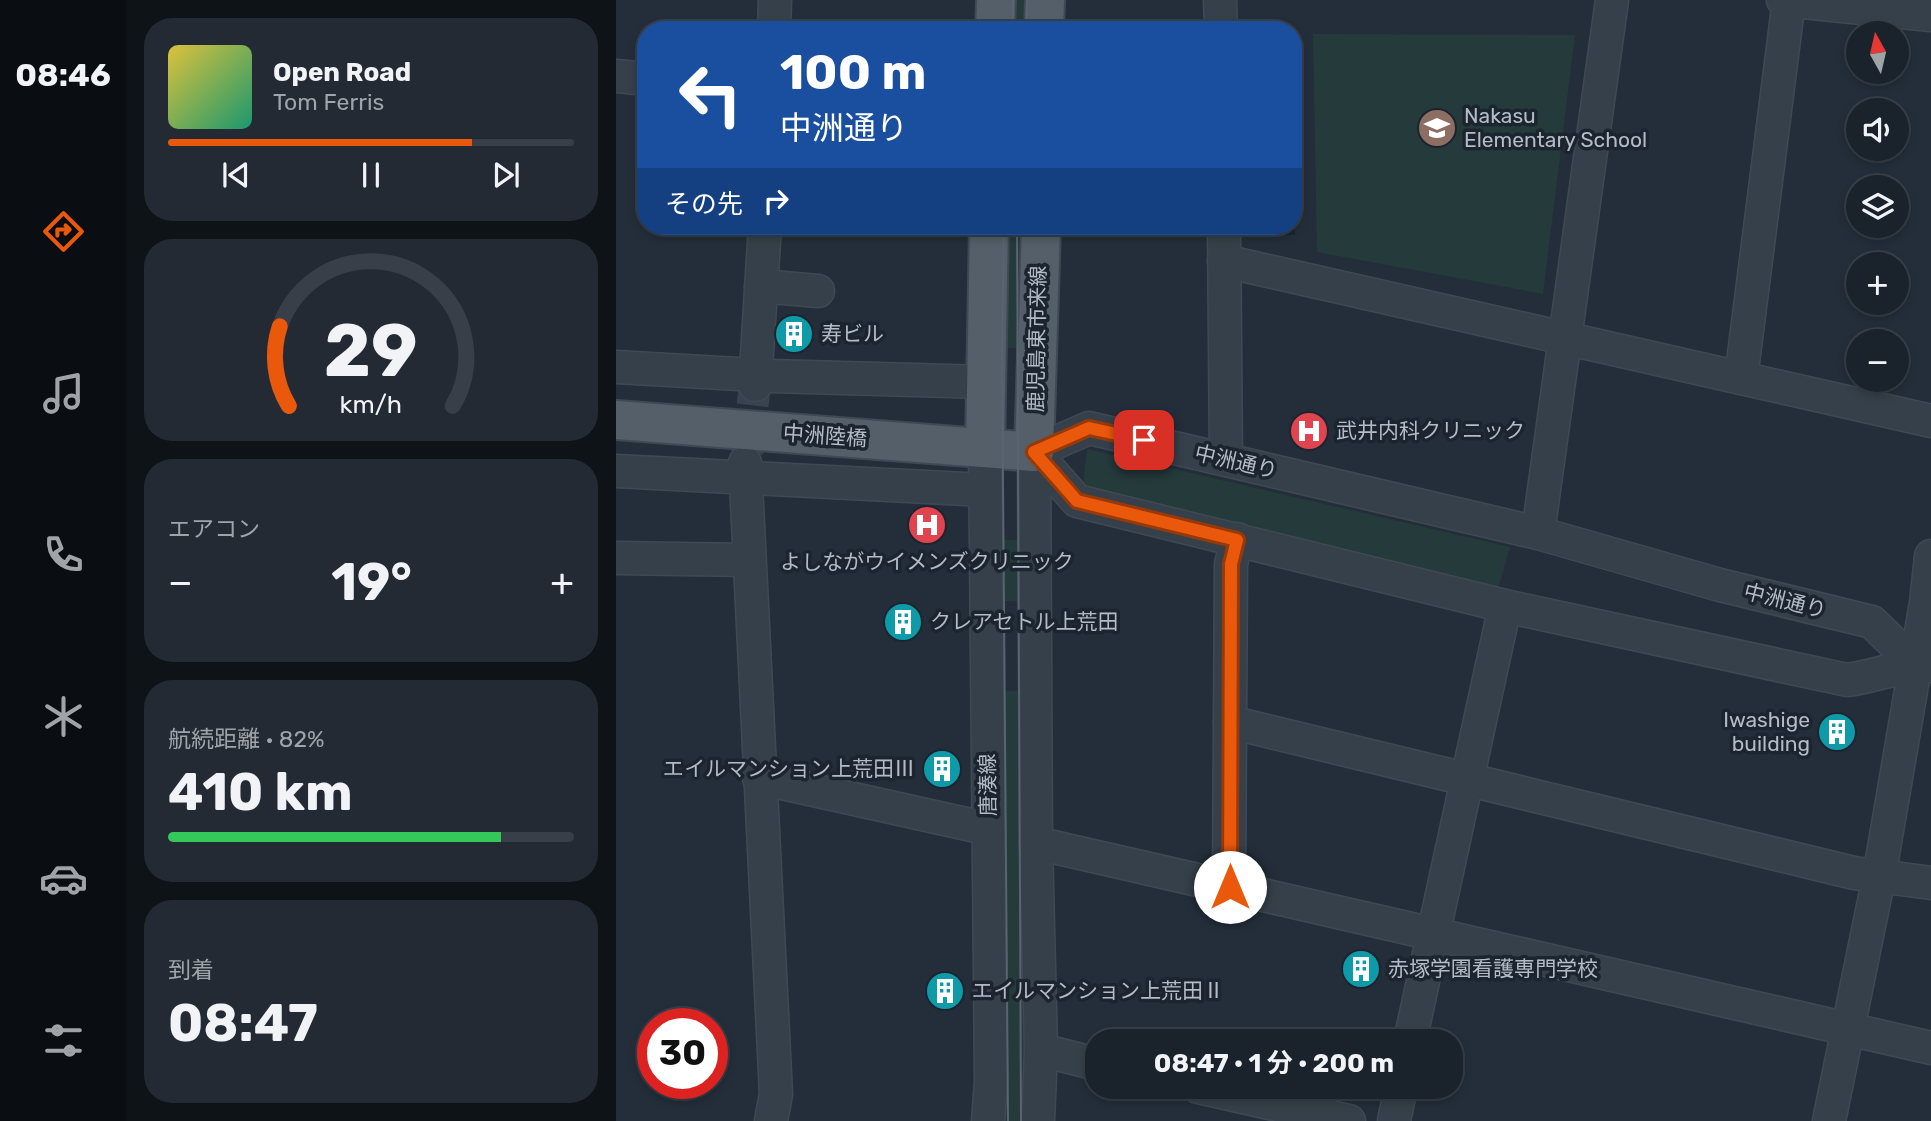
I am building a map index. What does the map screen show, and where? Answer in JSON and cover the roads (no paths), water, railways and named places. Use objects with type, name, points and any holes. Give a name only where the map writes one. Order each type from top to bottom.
[{"type":"main road","points":[[995,21],[996,0]]},
{"type":"main road","points":[[1044,21],[1045,0]]},
{"type":"main road","points":[[985,448],[989,235]]},
{"type":"main road","name":"鹿児島東市来線","points":[[1034,452],[1041,235]]},
{"type":"main road","name":"中洲陸橋","points":[[616,420],[1034,452]]},
{"type":"street","points":[[774,21],[775,0]]},
{"type":"street","points":[[1220,0],[1221,21]]},
{"type":"street","points":[[1538,533],[1612,0]]},
{"type":"street","points":[[1783,0],[1931,15]]},
{"type":"street","points":[[1741,378],[1789,0]]},
{"type":"street","points":[[616,76],[637,78]]},
{"type":"street","points":[[756,380],[764,235]]},
{"type":"street","points":[[1224,235],[1226,459]]},
{"type":"street","points":[[1224,261],[1931,421]]},
{"type":"street","points":[[761,286],[818,291]]},
{"type":"street","points":[[616,367],[756,380],[986,382]]},
{"type":"street","name":"中洲通り","points":[[1034,452],[1089,428],[1538,533],[1720,585],[1871,622],[1923,665]]},
{"type":"street","name":"唐湊線","points":[[985,448],[991,1081],[988,1121]]},
{"type":"street","points":[[1034,452],[1077,501],[1505,606],[1847,680],[1874,677],[1923,665]]},
{"type":"street","points":[[1034,452],[1036,843],[1041,1050],[1038,1121]]},
{"type":"street","points":[[745,470],[776,1094],[771,1121]]},
{"type":"street","points":[[616,471],[745,470],[985,491]]},
{"type":"street","points":[[1230,887],[1231,564],[1237,540]]},
{"type":"street","points":[[1829,1121],[1879,877],[1919,716],[1931,556]]},
{"type":"street","points":[[616,558],[748,560]]},
{"type":"street","points":[[1413,1029],[1465,779],[1505,606]]},
{"type":"street","points":[[1230,722],[1879,877],[1931,883]]},
{"type":"street","points":[[759,778],[989,829]]},
{"type":"street","points":[[1036,843],[1931,1048]]},
{"type":"street","points":[[1041,1050],[1085,1061]]},
{"type":"street","points":[[1251,1099],[1349,1121]]},
{"type":"street","points":[[1394,1121],[1399,1099]]},
{"type":"tunnel","points":[[747,453],[755,385]]},
{"type":"tram line","points":[[1013,0],[1013,21]]},
{"type":"tram line","points":[[1026,21],[1027,0]]},
{"type":"tram line","points":[[1004,235],[1002,350],[1008,1121]]},
{"type":"tram line","points":[[1017,235],[1021,1121]]},
{"type":"place","name":"Nakasu Elementary School","points":[[1437,128]]},
{"type":"place","name":"寿ビル","points":[[794,334]]},
{"type":"place","name":"武井内科クリニック","points":[[1309,431]]},
{"type":"place","name":"よしながウイメンズクリニック","points":[[927,525]]},
{"type":"place","name":"クレアセトル上荒田","points":[[903,622]]},
{"type":"place","name":"Iwashige building","points":[[1837,732]]},
{"type":"place","name":"エイルマンション上荒田Ⅲ","points":[[942,769]]},
{"type":"place","name":"赤塚学園看護専門学校","points":[[1361,969]]},
{"type":"place","name":"エイルマンション上荒田Ⅱ","points":[[945,991]]}]
